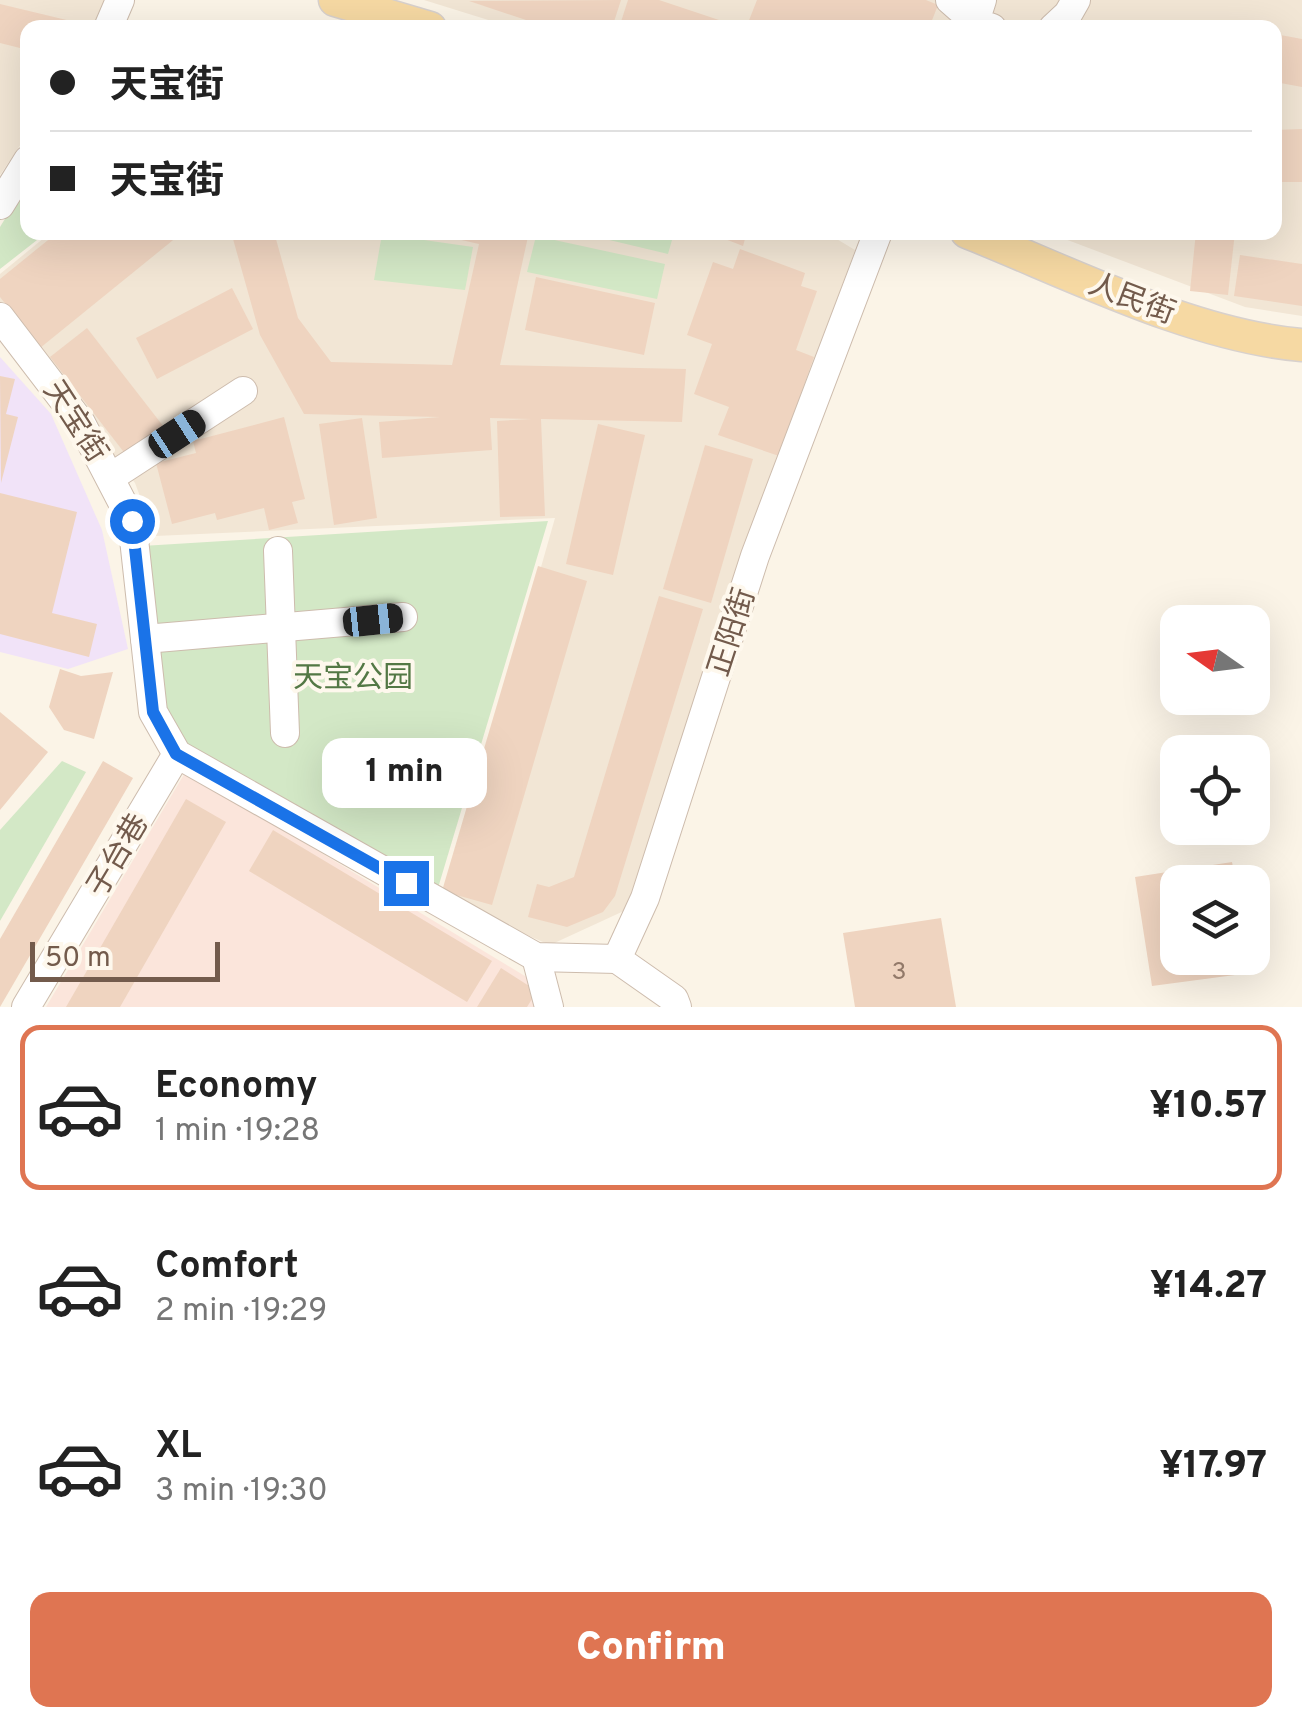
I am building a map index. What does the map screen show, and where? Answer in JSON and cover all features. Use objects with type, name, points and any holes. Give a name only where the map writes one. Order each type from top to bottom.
[{"type":"main road","points":[[335,0],[403,20]]},
{"type":"main road","name":"人民街","points":[[987,240],[1193,322],[1258,340],[1302,345]]},
{"type":"street","points":[[950,0],[980,19]]},
{"type":"street","points":[[0,204],[20,173]]},
{"type":"street","name":"正阳街","points":[[617,960],[646,898],[755,556],[875,240]]},
{"type":"street","name":"天宝街","points":[[0,317],[81,423],[132,521],[153,712],[176,754]]},
{"type":"street","points":[[111,477],[243,391]]},
{"type":"street","points":[[278,551],[286,733]]},
{"type":"street","points":[[145,639],[404,617]]},
{"type":"street","points":[[176,754],[536,957],[617,960],[674,998],[677,1007]]},
{"type":"street","name":"子台巷","points":[[26,1007],[176,754]]},
{"type":"street","points":[[536,957],[544,1002]]},
{"type":"shaded area","points":[[0,0],[108,0],[102,20],[20,20],[20,145],[0,175]]},
{"type":"shaded area","points":[[424,0],[1302,0],[1302,316],[1245,307],[1068,240],[1282,240],[1282,20],[488,20]]},
{"type":"shaded area","points":[[41,240],[838,240],[855,250],[767,492],[626,910],[550,945],[446,900],[555,518],[155,536],[135,483],[0,305],[0,274]]},
{"type":"shaded area","points":[[0,357],[51,414],[102,530],[128,649],[68,669],[0,652]]},
{"type":"shaded area","points":[[186,771],[538,984],[539,1007],[46,1007]]},
{"type":"green space","points":[[20,194],[20,240],[37,240],[0,269],[0,227]]},
{"type":"green space","points":[[381,240],[424,240],[473,247],[465,290],[374,280]]},
{"type":"green space","points":[[535,240],[554,240],[665,264],[657,299],[527,272]]},
{"type":"green space","points":[[609,240],[672,240],[668,254]]},
{"type":"green space","name":"天宝公园","points":[[548,521],[438,888],[184,747],[161,708],[153,649],[153,580],[142,546]]},
{"type":"green space","points":[[62,761],[86,772],[0,921],[0,830]]},
{"type":"building","points":[[621,0],[615,20],[526,20],[469,1]]},
{"type":"building","points":[[628,0],[659,0],[719,20],[622,20]]},
{"type":"building","points":[[757,0],[926,0],[938,5],[932,20],[749,20]]},
{"type":"building","points":[[0,4],[67,20],[20,20],[20,48],[0,43]]},
{"type":"building","points":[[1282,35],[1302,39],[1302,87],[1282,83]]},
{"type":"building","points":[[1302,129],[1302,182],[1282,182],[1282,130]]},
{"type":"building","points":[[48,240],[173,240],[40,348],[0,297],[0,279]]},
{"type":"building","points":[[233,240],[276,240],[298,318],[331,362],[452,365],[479,244],[461,240],[527,240],[500,365],[686,369],[682,422],[541,419],[545,516],[500,517],[497,421],[532,419],[490,418],[492,450],[382,458],[379,422],[440,417],[304,414],[260,335]]},
{"type":"building","points":[[1195,240],[1234,240],[1228,295],[1190,291]]},
{"type":"building","points":[[740,249],[805,273],[801,286],[817,291],[796,350],[814,357],[779,456],[718,435],[729,407],[694,394],[712,344],[687,335],[713,262],[733,269]]},
{"type":"building","points":[[1240,255],[1302,264],[1302,306],[1234,296]]},
{"type":"building","points":[[536,277],[655,303],[644,355],[525,330]]},
{"type":"building","points":[[232,288],[253,329],[157,379],[136,338]]},
{"type":"building","points":[[87,328],[167,431],[130,460],[50,357]]},
{"type":"building","points":[[0,376],[15,379],[6,414],[18,417],[1,483]]},
{"type":"building","points":[[284,417],[305,499],[292,502],[298,523],[269,530],[264,508],[217,520],[215,513],[172,524],[156,463],[196,453],[193,441]]},
{"type":"building","points":[[362,418],[377,518],[334,525],[319,424]]},
{"type":"building","points":[[598,424],[645,435],[613,575],[566,564]]},
{"type":"building","points":[[705,445],[753,459],[711,603],[663,589]]},
{"type":"building","points":[[0,493],[77,512],[52,613],[97,624],[89,657],[0,634]]},
{"type":"building","points":[[538,566],[587,581],[492,905],[442,891]]},
{"type":"building","points":[[659,596],[703,609],[615,896],[603,912],[567,927],[528,917],[537,884],[549,887],[574,877]]},
{"type":"building","points":[[60,669],[81,676],[113,672],[94,739],[64,730],[49,707]]},
{"type":"building","points":[[0,712],[48,752],[0,810]]},
{"type":"building","points":[[103,761],[133,778],[0,1007],[0,939]]},
{"type":"building","points":[[186,799],[226,822],[120,1007],[66,1007]]},
{"type":"building","points":[[273,830],[492,961],[467,1002],[249,871]]},
{"type":"building","points":[[1160,873],[1160,975],[1235,975],[1152,986],[1135,877]]},
{"type":"building","points":[[941,918],[956,1007],[855,1007],[843,933]]},
{"type":"building","points":[[501,968],[537,991],[527,1007],[477,1007]]},
{"type":"route","points":[[132,521],[153,712],[176,754],[406,883]]}]
